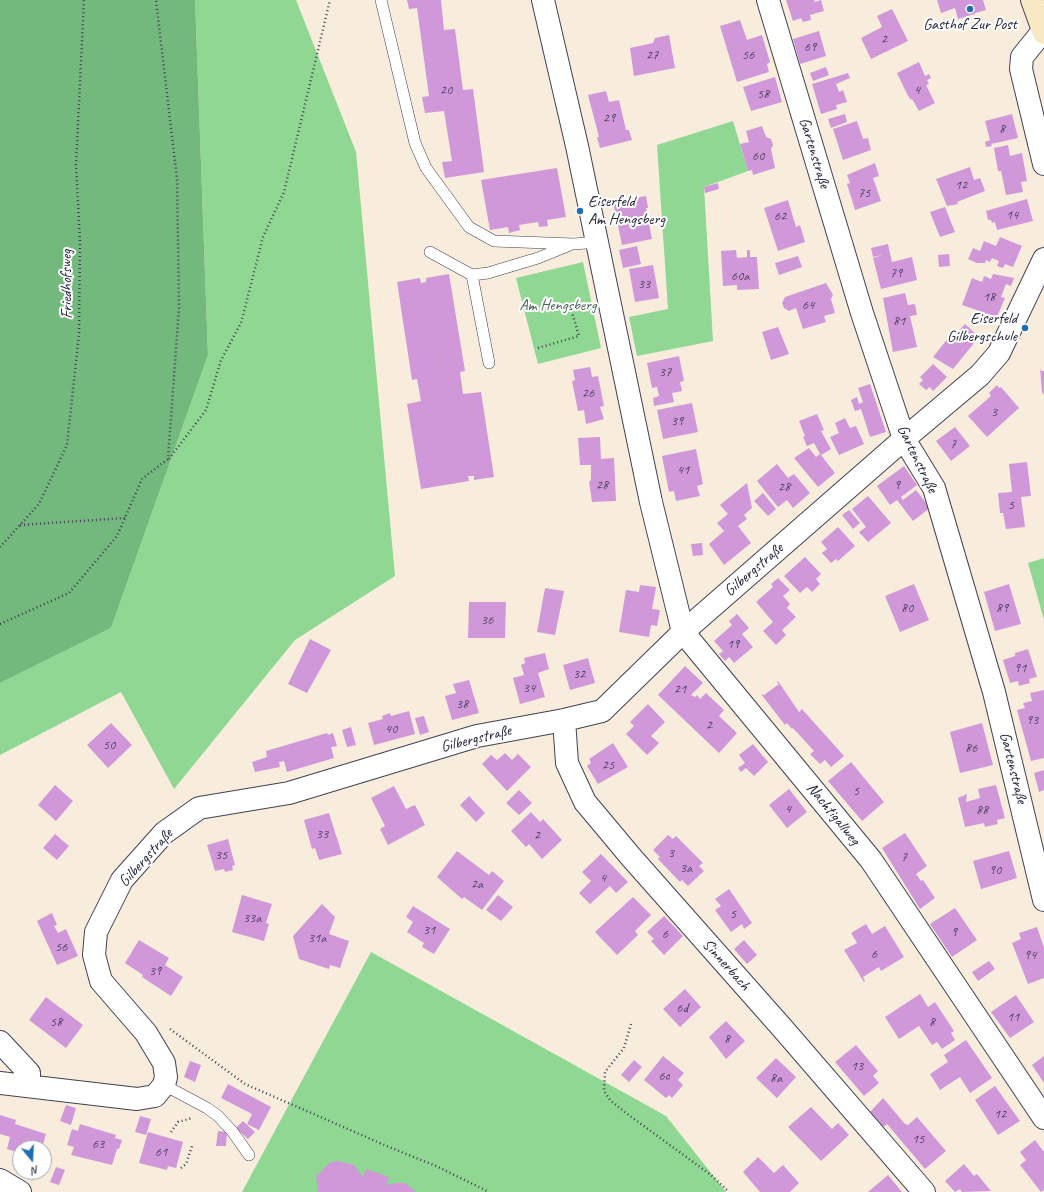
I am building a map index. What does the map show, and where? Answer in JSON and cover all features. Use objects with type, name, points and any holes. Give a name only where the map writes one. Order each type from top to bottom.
[{"type":"main road","points":[[1032,0],[1044,32]]},
{"type":"street","points":[[543,0],[610,300]]},
{"type":"street","name":"Gartenstraße","points":[[768,0],[862,313],[904,439],[934,488],[994,692],[1044,900]]},
{"type":"street","points":[[1044,32],[1022,57],[1021,69],[1044,164]]},
{"type":"street","name":"Gilbergstraße","points":[[164,1085],[166,1077],[164,1063],[146,1033],[101,981],[94,955],[96,932],[122,880],[164,833],[199,808],[289,793],[477,736],[564,720],[602,711],[683,632],[904,439],[980,375],[999,353],[1044,259]]},
{"type":"street","name":"Nachtigallweg","points":[[610,300],[651,502],[683,632],[870,860],[1044,1118]]},
{"type":"street","name":"Sinnerbach","points":[[564,720],[567,763],[585,802],[631,857],[784,1030],[924,1192]]},
{"type":"street","points":[[0,1042],[29,1073],[29,1085]]},
{"type":"street","points":[[0,1083],[29,1085],[138,1099],[155,1096],[164,1085]]},
{"type":"street","points":[[0,1180],[20,1192]]},
{"type":"lane","points":[[381,0],[415,143],[426,168],[469,227],[494,241],[574,244],[598,242]]},
{"type":"lane","points":[[430,252],[472,275],[488,273],[574,244]]},
{"type":"lane","points":[[472,275],[489,363]]},
{"type":"lane","points":[[164,1085],[207,1108],[232,1131],[249,1155]]},
{"type":"path","name":"Friedhofsweg","points":[[0,547],[39,504],[67,446],[79,334],[80,242],[76,165],[84,0]]},
{"type":"path","points":[[156,0],[177,179],[179,308],[168,459]]},
{"type":"path","points":[[0,624],[69,593],[117,536],[142,479],[168,459],[206,410],[221,360],[241,324],[263,237],[284,192],[330,0]]},
{"type":"path","points":[[538,348],[579,336],[571,309],[610,300]]},
{"type":"path","points":[[20,525],[125,518]]},
{"type":"path","points":[[163,1024],[245,1084],[389,1148],[436,1166],[489,1192]]},
{"type":"path","points":[[631,1024],[624,1048],[605,1072],[604,1091],[610,1100],[626,1113],[711,1175],[729,1192]]},
{"type":"path","points":[[171,1132],[178,1122],[199,1115],[207,1108]]},
{"type":"path","points":[[181,1168],[186,1164],[192,1146]]},
{"type":"green space","points":[[0,0],[195,0],[208,355],[111,628],[0,683]]},
{"type":"green space","points":[[195,0],[296,0],[356,152],[395,576],[295,640],[174,789],[121,692],[0,755],[0,683],[111,628],[208,355]]},
{"type":"green space","points":[[733,121],[748,171],[704,187],[713,341],[637,356],[629,317],[668,309],[657,145]]},
{"type":"green space","name":"Am Hengsberg","points":[[583,262],[601,348],[538,364],[516,278]]},
{"type":"green space","points":[[1044,558],[1044,620],[1028,563]]},
{"type":"green space","points":[[371,952],[666,1116],[726,1192],[242,1192]]},
{"type":"building","points":[[407,0],[441,0],[444,30],[455,29],[463,90],[473,89],[484,172],[445,178],[442,162],[452,161],[444,111],[425,113],[422,97],[429,96],[417,8],[409,9]]},
{"type":"building","points":[[786,0],[814,0],[815,2],[821,0],[824,11],[810,15],[811,20],[803,22],[801,18],[793,21]]},
{"type":"building","name":"Gasthof Zur Post","points":[[937,0],[983,0],[986,10],[975,13],[974,16],[974,14],[958,19],[955,8],[941,13]]},
{"type":"building","points":[[892,9],[908,41],[871,59],[861,38],[882,27],[877,16]]},
{"type":"building","points":[[740,20],[747,40],[762,35],[770,62],[767,64],[769,72],[737,82],[720,26]]},
{"type":"building","points":[[819,31],[826,56],[800,64],[793,39]]},
{"type":"building","points":[[669,35],[675,68],[634,76],[630,48],[653,43],[655,38]]},
{"type":"building","points":[[919,62],[925,76],[929,74],[931,78],[927,80],[929,84],[926,85],[935,103],[919,111],[912,99],[911,100],[907,94],[897,73]]},
{"type":"building","points":[[826,67],[829,75],[813,81],[810,73]]},
{"type":"building","points":[[848,73],[850,78],[836,84],[839,92],[843,90],[847,102],[836,105],[837,109],[821,114],[812,84]]},
{"type":"building","points":[[775,77],[782,102],[751,111],[743,87]]},
{"type":"building","points":[[606,91],[609,102],[619,100],[626,130],[629,130],[632,140],[600,148],[597,137],[599,137],[588,95]]},
{"type":"building","points":[[845,114],[847,122],[831,128],[828,119]]},
{"type":"building","points":[[1012,114],[1018,138],[991,144],[992,146],[986,147],[985,142],[990,140],[985,121]]},
{"type":"building","points":[[857,121],[863,139],[868,138],[871,150],[843,160],[833,129]]},
{"type":"building","points":[[762,126],[766,137],[771,139],[773,145],[771,149],[775,168],[753,175],[752,170],[748,171],[740,144],[749,142],[746,131]]},
{"type":"building","points":[[1008,145],[1010,156],[1022,153],[1027,181],[1021,182],[1023,192],[1006,195],[1001,171],[998,171],[994,148]]},
{"type":"building","points":[[875,163],[879,176],[873,178],[881,201],[855,210],[847,184],[850,183],[847,175]]},
{"type":"building","points":[[970,167],[974,180],[980,178],[985,191],[957,202],[958,204],[947,206],[936,179]]},
{"type":"building","points":[[557,168],[566,217],[547,220],[548,226],[539,227],[538,222],[519,225],[520,230],[509,233],[508,227],[490,230],[481,180]]},
{"type":"building","points":[[718,183],[719,189],[705,193],[704,187]]},
{"type":"building","points":[[646,196],[648,208],[646,208],[652,239],[622,245],[613,202]]},
{"type":"building","points":[[1027,199],[1033,221],[997,230],[995,222],[992,223],[991,220],[988,220],[986,211]]},
{"type":"building","points":[[788,200],[796,227],[800,225],[805,242],[778,251],[764,208]]},
{"type":"building","points":[[945,207],[955,232],[940,237],[930,212]]},
{"type":"building","points":[[1000,237],[1022,246],[1013,267],[1005,264],[1003,268],[997,266],[999,261],[992,258],[990,262],[986,260],[985,263],[977,263],[968,259],[973,248],[980,251],[984,241],[996,246]]},
{"type":"building","points":[[888,244],[892,262],[912,257],[917,280],[881,289],[873,258],[882,255],[873,257],[871,248]]},
{"type":"building","points":[[637,246],[641,264],[623,268],[619,250]]},
{"type":"building","points":[[736,250],[737,258],[747,257],[747,250],[750,250],[750,257],[757,257],[759,289],[737,290],[737,285],[723,286],[721,251]]},
{"type":"building","points":[[949,254],[950,266],[939,267],[938,255]]},
{"type":"building","points":[[798,256],[802,267],[779,275],[775,263]]},
{"type":"building","points":[[653,265],[659,298],[635,302],[629,269]]},
{"type":"building","points":[[449,274],[465,371],[460,372],[463,394],[481,392],[494,477],[474,480],[474,476],[468,476],[469,481],[421,489],[407,404],[421,401],[417,379],[412,380],[397,282],[420,278],[421,283],[426,282],[426,278]]},
{"type":"building","points":[[993,274],[1014,278],[1011,286],[1006,284],[1001,297],[1005,298],[997,317],[962,305],[972,278],[982,282],[984,276],[991,279]]},
{"type":"building","points":[[826,283],[833,295],[831,299],[835,313],[824,316],[826,322],[803,329],[796,308],[789,311],[784,308],[782,303],[785,297]]},
{"type":"building","points":[[905,293],[908,305],[915,304],[917,315],[910,316],[917,347],[893,352],[883,298]]},
{"type":"building","points":[[965,324],[979,337],[953,369],[933,357],[953,332],[956,334]]},
{"type":"building","points":[[778,327],[789,354],[771,360],[762,332]]},
{"type":"building","points":[[679,356],[684,381],[680,382],[682,391],[672,393],[674,402],[654,406],[653,398],[659,396],[657,387],[652,388],[647,363]]},
{"type":"building","points":[[933,364],[947,377],[933,391],[930,387],[926,390],[919,384],[923,380],[920,377]]},
{"type":"building","points":[[590,367],[592,377],[598,376],[604,406],[600,407],[604,419],[586,424],[584,410],[578,411],[572,381],[575,380],[573,370]]},
{"type":"building","points":[[1040,368],[1041,371],[1044,371],[1044,395],[1042,392]]},
{"type":"building","points":[[870,384],[886,432],[870,437],[861,409],[855,411],[851,400],[857,397],[859,404],[863,402],[858,388]]},
{"type":"building","points":[[997,385],[999,388],[1001,387],[1019,408],[987,437],[968,416],[991,396],[989,393]]},
{"type":"building","points":[[692,403],[698,432],[663,439],[657,410]]},
{"type":"building","points":[[817,414],[824,430],[821,431],[831,449],[821,455],[835,473],[818,487],[794,458],[809,448],[816,457],[820,454],[814,443],[807,446],[799,421]]},
{"type":"building","points":[[845,418],[850,428],[856,426],[864,444],[839,455],[830,437],[839,433],[835,423]]},
{"type":"building","points":[[955,427],[970,446],[951,461],[936,441]]},
{"type":"building","points":[[600,437],[601,459],[614,458],[616,501],[592,502],[589,482],[591,480],[591,465],[580,465],[578,438]]},
{"type":"building","points":[[696,449],[703,484],[697,486],[700,496],[676,501],[674,491],[669,492],[662,456]]},
{"type":"building","points":[[1027,462],[1031,496],[1021,497],[1025,527],[1006,529],[1003,513],[1000,513],[998,493],[1012,492],[1009,464]]},
{"type":"building","points":[[777,464],[788,478],[794,474],[810,493],[793,508],[787,500],[778,507],[757,481]]},
{"type":"building","points":[[904,466],[917,485],[901,497],[903,500],[916,490],[930,508],[913,521],[897,500],[890,505],[877,486]]},
{"type":"building","points":[[747,483],[752,508],[744,515],[747,519],[738,526],[751,543],[724,565],[709,544],[724,531],[717,523],[728,514],[720,505]]},
{"type":"building","points":[[763,493],[776,509],[768,516],[754,501]]},
{"type":"building","points":[[868,496],[891,523],[868,542],[859,532],[866,527],[852,509]]},
{"type":"building","points":[[849,510],[860,523],[853,529],[842,515]]},
{"type":"building","points":[[838,527],[855,546],[838,561],[836,559],[831,563],[822,553],[827,549],[821,542]]},
{"type":"building","points":[[702,543],[703,555],[693,556],[691,544]]},
{"type":"building","points":[[805,557],[821,574],[816,579],[820,584],[812,592],[807,587],[800,593],[784,576]]},
{"type":"building","points":[[778,578],[790,590],[783,596],[790,604],[787,608],[796,617],[782,630],[786,635],[776,645],[763,631],[773,622],[756,602],[773,587],[771,584]]},
{"type":"building","points":[[914,584],[929,620],[900,632],[885,596]]},
{"type":"building","points":[[1009,584],[1021,624],[995,631],[984,592]]},
{"type":"building","points":[[640,585],[656,587],[652,609],[660,610],[657,626],[651,625],[649,637],[619,632],[626,590],[639,592]]},
{"type":"building","points":[[545,588],[564,591],[555,635],[537,632]]},
{"type":"building","points":[[469,602],[506,602],[505,638],[468,638]]},
{"type":"building","points":[[737,614],[749,628],[742,634],[753,647],[734,663],[729,657],[725,661],[719,654],[723,651],[714,641],[732,625],[729,621]]},
{"type":"building","points":[[310,639],[331,650],[307,693],[288,684]]},
{"type":"building","points":[[1028,649],[1037,677],[1029,679],[1030,683],[1019,686],[1018,681],[1010,683],[1003,660],[1015,656],[1015,653]]},
{"type":"building","points":[[545,653],[549,669],[538,673],[545,697],[520,704],[513,678],[524,675],[521,665],[525,663],[524,658]]},
{"type":"building","points":[[588,658],[595,683],[570,690],[563,665]]},
{"type":"building","points":[[685,666],[703,683],[691,695],[695,697],[697,695],[700,699],[706,693],[724,710],[719,716],[737,733],[719,753],[658,695]]},
{"type":"building","points":[[469,680],[479,713],[452,720],[445,696],[456,693],[453,684]]},
{"type":"building","points":[[778,681],[799,712],[802,709],[844,756],[831,767],[825,760],[820,764],[810,754],[814,751],[793,728],[792,729],[787,723],[785,725],[761,694],[764,695],[779,684],[777,682]]},
{"type":"building","points":[[1044,690],[1044,758],[1031,761],[1017,710],[1025,708],[1023,703],[1032,701],[1030,693]]},
{"type":"building","points":[[648,704],[665,722],[651,736],[659,743],[647,755],[626,734],[634,726],[630,722]]},
{"type":"building","points":[[409,711],[415,734],[374,745],[368,723],[383,719],[382,716],[390,713],[391,716]]},
{"type":"building","points":[[424,716],[429,732],[420,735],[415,718]]},
{"type":"building","points":[[111,723],[132,745],[108,768],[87,745]]},
{"type":"building","points":[[982,723],[993,765],[960,773],[950,732]]},
{"type":"building","points":[[351,727],[356,745],[347,747],[342,730]]},
{"type":"building","points":[[327,733],[328,735],[333,733],[337,746],[331,747],[334,758],[287,772],[284,761],[279,762],[280,767],[255,772],[252,762],[267,757],[266,751]]},
{"type":"building","points":[[613,743],[628,767],[598,784],[587,766],[591,763],[589,759]]},
{"type":"building","points":[[753,744],[768,762],[754,776],[746,768],[741,772],[738,768],[745,763],[739,755]]},
{"type":"building","points":[[505,753],[512,760],[518,754],[531,767],[507,791],[482,764],[491,755],[497,760]]},
{"type":"building","points":[[851,762],[884,802],[862,821],[828,781]]},
{"type":"building","points":[[1044,770],[1044,790],[1039,792],[1034,773]]},
{"type":"building","points":[[55,785],[73,801],[56,821],[38,805]]},
{"type":"building","points":[[996,785],[1005,818],[997,820],[998,824],[985,827],[984,823],[965,827],[958,798],[967,794],[966,802],[980,798],[978,789]]},
{"type":"building","points":[[394,786],[406,809],[415,805],[425,825],[388,845],[380,829],[385,826],[371,798]]},
{"type":"building","points":[[789,789],[807,812],[787,828],[769,805]]},
{"type":"building","points":[[519,790],[532,803],[519,815],[506,803]]},
{"type":"building","points":[[469,796],[485,813],[476,822],[460,805]]},
{"type":"building","points":[[531,812],[540,822],[543,819],[562,840],[542,859],[529,844],[526,847],[511,831]]},
{"type":"building","points":[[329,813],[342,854],[319,860],[315,848],[312,849],[304,820]]},
{"type":"building","points":[[905,833],[927,866],[916,874],[921,881],[923,880],[935,898],[920,909],[882,848]]},
{"type":"building","points":[[55,834],[69,846],[57,860],[43,848]]},
{"type":"building","points":[[668,835],[673,839],[676,836],[703,863],[699,866],[704,871],[688,886],[682,880],[680,882],[658,859],[660,857],[653,850]]},
{"type":"building","points":[[228,839],[235,865],[232,866],[233,870],[225,872],[224,869],[215,871],[207,845]]},
{"type":"building","points":[[457,851],[489,875],[492,871],[504,881],[482,910],[464,897],[462,899],[437,877]]},
{"type":"building","points":[[1009,851],[1017,878],[981,889],[973,861]]},
{"type":"building","points":[[601,854],[628,882],[616,893],[610,886],[590,904],[579,893],[591,881],[582,872]]},
{"type":"building","points":[[729,889],[752,923],[744,929],[742,924],[731,932],[715,910],[721,906],[715,899]]},
{"type":"building","points":[[242,895],[272,904],[266,923],[269,924],[264,941],[232,932]]},
{"type":"building","points":[[498,895],[513,907],[501,921],[486,910]]},
{"type":"building","points":[[633,897],[651,915],[635,931],[638,935],[617,955],[595,932]]},
{"type":"building","points":[[322,904],[335,917],[329,934],[349,941],[340,968],[330,965],[329,969],[299,959],[293,936]]},
{"type":"building","points":[[413,906],[450,929],[434,954],[422,947],[424,943],[407,932],[413,922],[406,917]]},
{"type":"building","points":[[955,908],[977,940],[952,957],[930,924]]},
{"type":"building","points":[[52,913],[57,925],[54,926],[58,933],[66,929],[78,956],[57,965],[37,921]]},
{"type":"building","points":[[664,916],[683,936],[664,955],[651,941],[654,939],[647,932]]},
{"type":"building","points":[[866,924],[872,934],[885,926],[904,957],[881,971],[879,967],[863,977],[864,982],[844,950],[857,943],[851,933]]},
{"type":"building","points":[[1037,927],[1044,948],[1044,978],[1028,984],[1012,943],[1021,939],[1019,933]]},
{"type":"building","points":[[139,940],[169,958],[165,965],[183,977],[171,996],[142,977],[143,975],[125,963]]},
{"type":"building","points":[[744,940],[757,955],[747,964],[734,949]]},
{"type":"building","points":[[989,961],[995,969],[978,981],[972,972]]},
{"type":"building","points":[[685,989],[701,1007],[680,1027],[663,1009]]},
{"type":"building","points":[[920,994],[928,1007],[935,1002],[954,1031],[951,1033],[955,1040],[942,1049],[937,1042],[932,1045],[919,1026],[899,1039],[885,1017]]},
{"type":"building","points":[[1016,995],[1034,1022],[1010,1038],[991,1012]]},
{"type":"building","points":[[46,997],[83,1025],[66,1048],[29,1020]]},
{"type":"building","points":[[726,1021],[745,1041],[726,1059],[709,1037]]},
{"type":"building","points":[[966,1040],[992,1078],[970,1093],[960,1077],[940,1090],[930,1074],[948,1062],[944,1055]]},
{"type":"building","points":[[856,1045],[878,1071],[873,1076],[879,1083],[864,1096],[835,1062]]},
{"type":"building","points":[[663,1056],[684,1073],[678,1080],[683,1085],[672,1098],[669,1095],[666,1098],[644,1080]]},
{"type":"building","points":[[1044,1056],[1044,1083],[1032,1065]]},
{"type":"building","points":[[776,1058],[796,1077],[777,1098],[756,1078]]},
{"type":"building","points":[[634,1060],[642,1067],[629,1082],[621,1075]]},
{"type":"building","points":[[190,1061],[201,1065],[195,1082],[184,1077]]},
{"type":"building","points":[[228,1084],[271,1107],[259,1130],[247,1124],[252,1114],[221,1098]]},
{"type":"building","points":[[995,1086],[1020,1121],[998,1135],[975,1100]]},
{"type":"building","points":[[883,1098],[905,1124],[908,1125],[917,1117],[946,1151],[925,1169],[887,1124],[883,1127],[870,1112]]},
{"type":"building","points":[[66,1105],[76,1108],[71,1125],[60,1121]]},
{"type":"building","points":[[811,1107],[832,1129],[838,1123],[849,1135],[821,1161],[788,1127]]},
{"type":"building","points":[[0,1115],[16,1120],[15,1124],[46,1134],[44,1140],[12,1140],[12,1151],[7,1149],[10,1137],[0,1134]]},
{"type":"building","points":[[140,1116],[151,1119],[146,1135],[135,1132]]},
{"type":"building","points":[[243,1121],[255,1132],[248,1139],[236,1128]]},
{"type":"building","points":[[80,1124],[116,1135],[115,1138],[122,1140],[119,1149],[117,1149],[112,1165],[71,1155],[74,1147],[67,1145],[72,1129],[78,1131]]},
{"type":"building","points":[[218,1131],[227,1132],[226,1146],[216,1146]]},
{"type":"building","points":[[148,1132],[183,1142],[176,1168],[168,1166],[167,1170],[139,1163]]},
{"type":"building","points":[[1035,1140],[1044,1152],[1044,1190],[1041,1192],[1020,1165],[1026,1160],[1020,1152]]},
{"type":"building","points":[[758,1157],[774,1173],[783,1165],[799,1183],[790,1192],[760,1192],[743,1172]]},
{"type":"building","points":[[338,1161],[354,1165],[363,1177],[366,1169],[389,1177],[386,1185],[405,1183],[416,1192],[318,1192],[316,1174],[318,1175],[329,1163]]},
{"type":"building","points":[[964,1164],[974,1176],[977,1174],[991,1191],[962,1192],[960,1189],[955,1192],[945,1181]]},
{"type":"building","points":[[56,1167],[65,1170],[59,1185],[50,1182]]},
{"type":"building","points":[[888,1175],[902,1192],[868,1192]]},
{"type":"place","name":"Gasthof Zur Post","points":[[970,9]]},
{"type":"place","name":"Eiserfeld Am Hengsberg","points":[[580,211]]},
{"type":"place","name":"Eiserfeld Gilbergschule","points":[[1025,328]]}]
